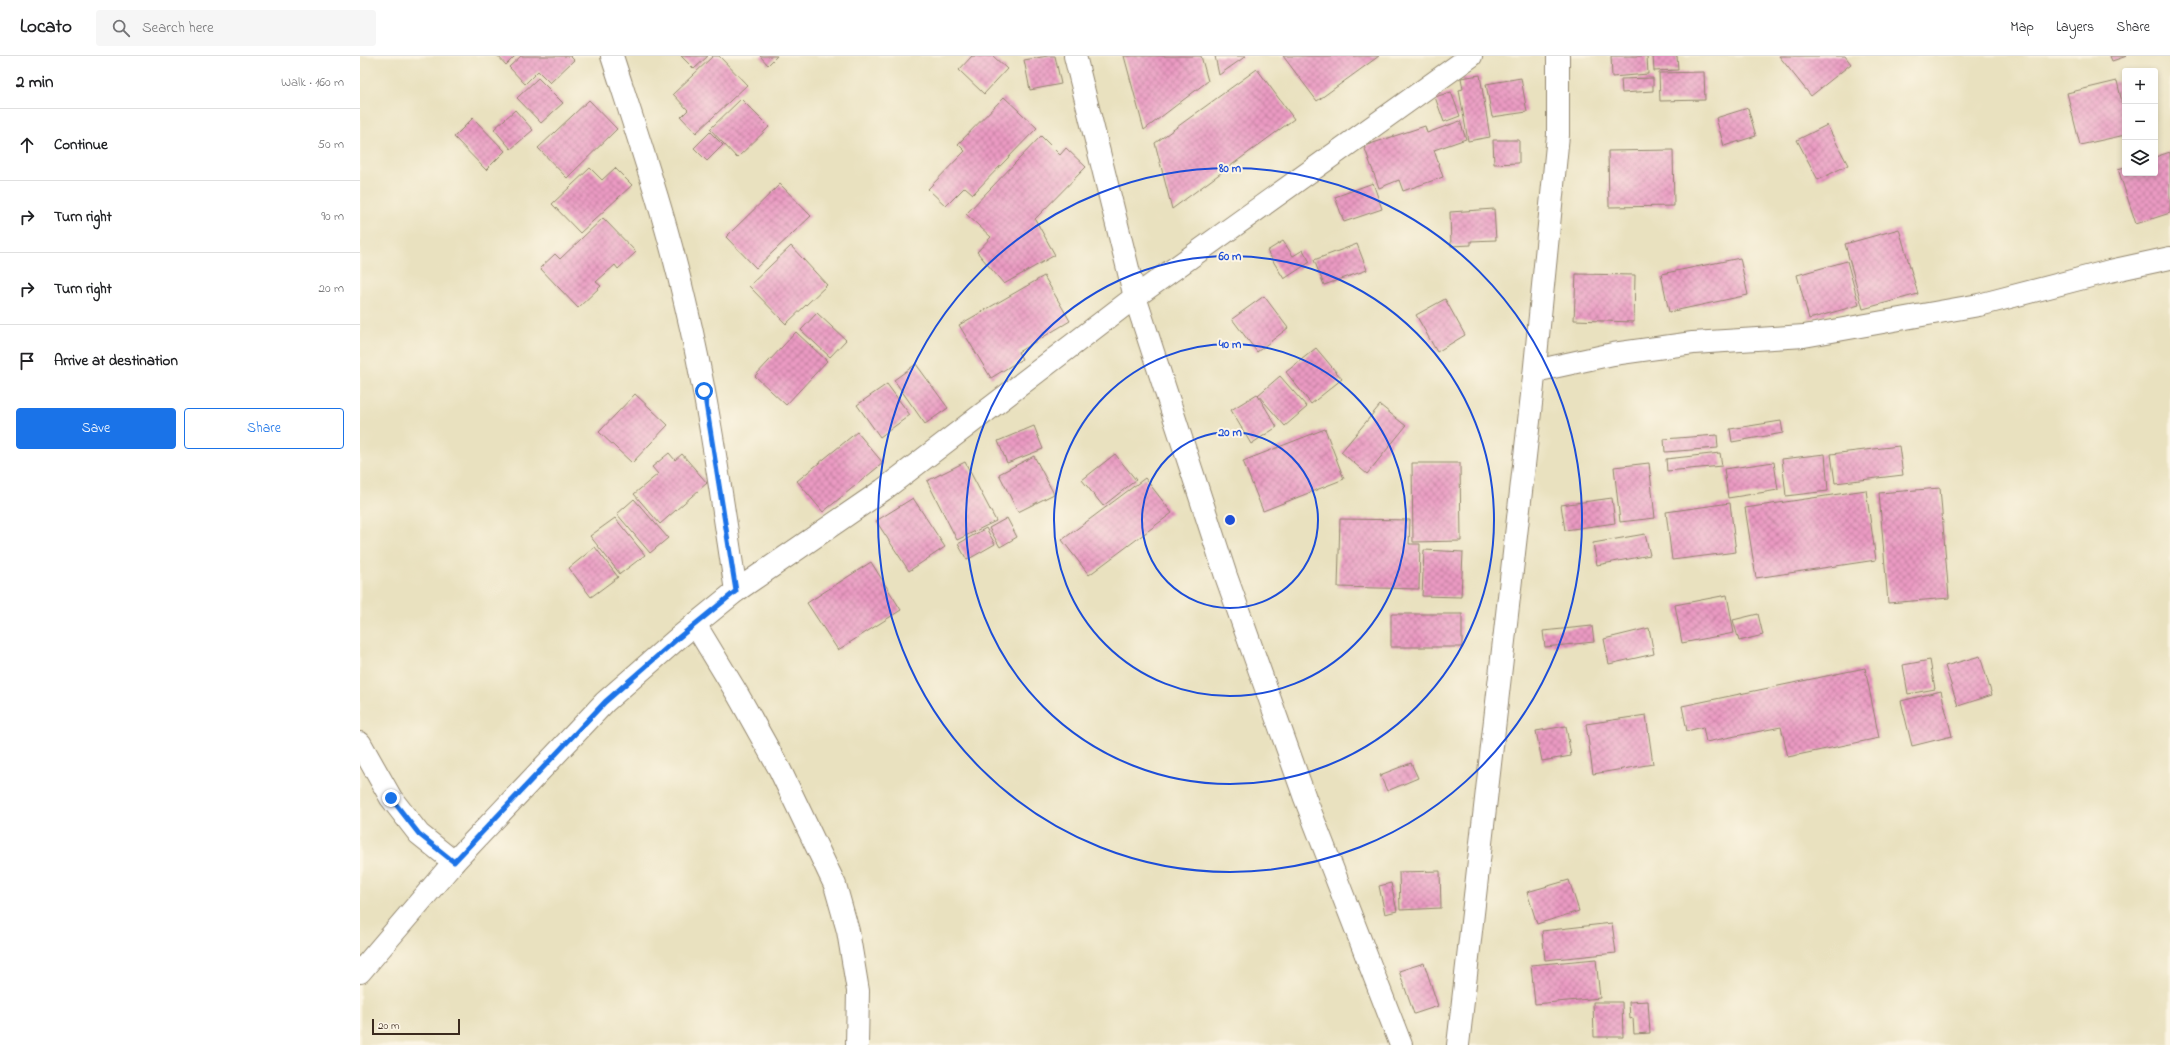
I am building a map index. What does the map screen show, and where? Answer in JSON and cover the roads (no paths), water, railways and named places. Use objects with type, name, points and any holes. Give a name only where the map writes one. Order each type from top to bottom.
[{"type":"street","points":[[612,56],[649,173],[685,301],[704,391],[736,591]]},
{"type":"street","points":[[1075,56],[1135,296],[1226,576],[1305,798],[1401,1045]]},
{"type":"street","points":[[360,972],[454,862],[605,702],[695,624],[736,591],[883,490],[1135,296],[1471,56]]},
{"type":"street","points":[[1458,1045],[1534,371],[1558,135],[1558,56]]},
{"type":"street","points":[[1534,371],[1613,354],[1693,343],[1804,336],[1979,305],[2110,271],[2170,258]]},
{"type":"street","points":[[695,624],[738,695],[780,770],[835,886],[848,931],[858,991],[857,1045]]},
{"type":"street","points":[[360,743],[391,798],[419,834],[454,862]]}]
